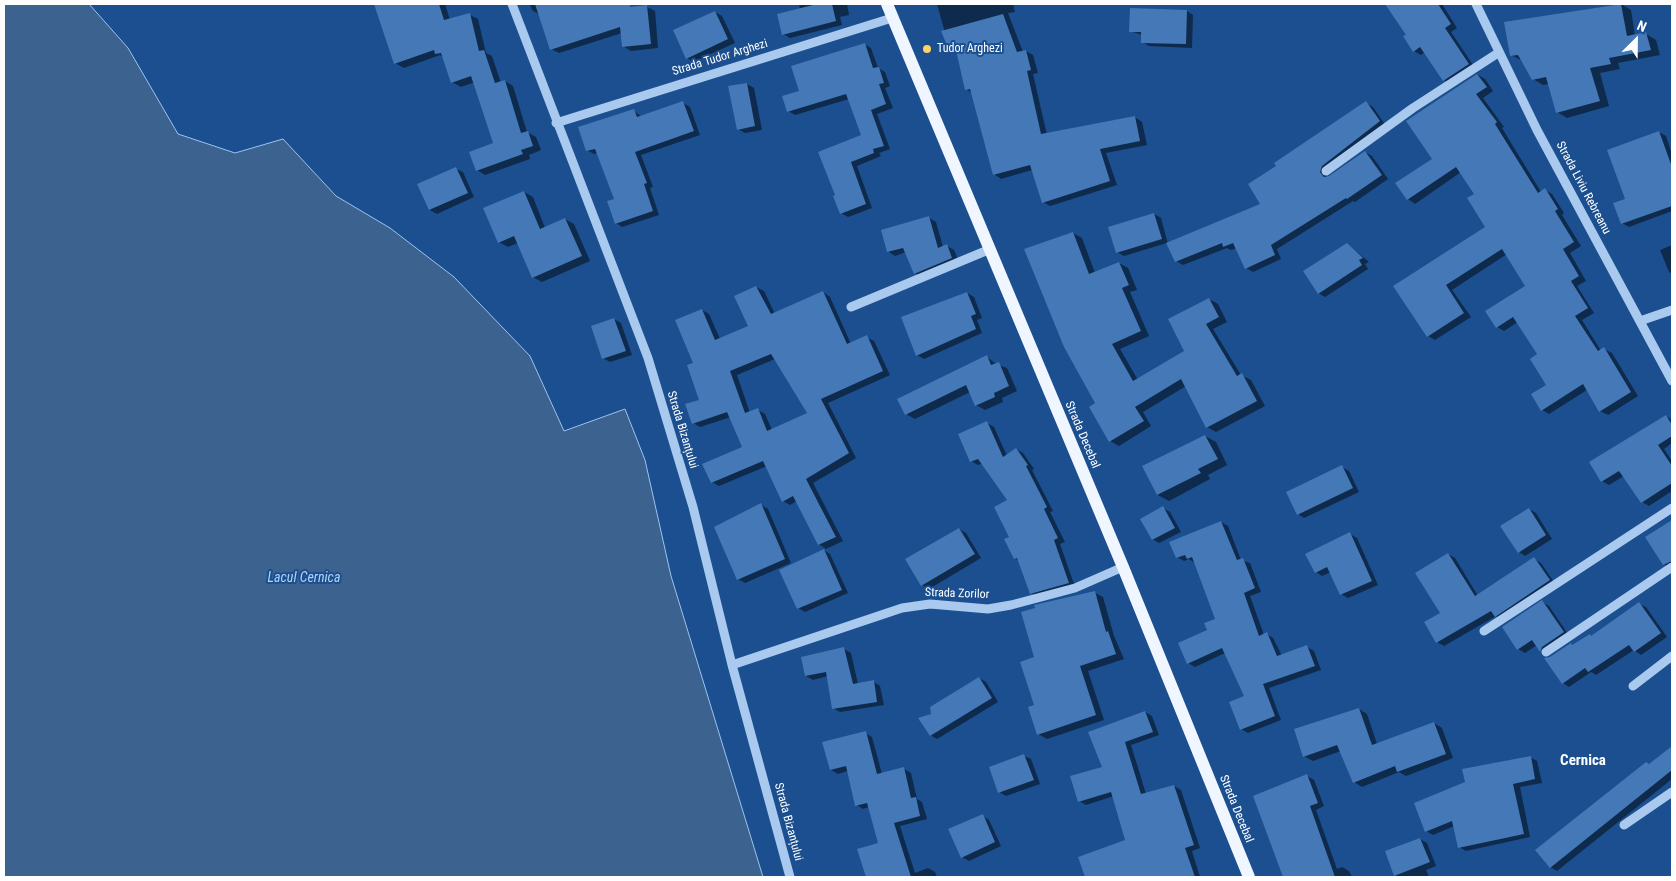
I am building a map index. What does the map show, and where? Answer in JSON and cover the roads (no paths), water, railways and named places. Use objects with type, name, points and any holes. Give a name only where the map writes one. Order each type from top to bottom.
[{"type":"main road","name":"Strada Decebal","points":[[886,4],[1123,567],[1249,877]]},
{"type":"street","name":"Strada Bizanțului","points":[[512,4],[556,123],[648,358],[693,507],[732,665],[790,877]]},
{"type":"street","name":"Strada Liviu Rebreanu","points":[[1476,4],[1498,52],[1672,381]]},
{"type":"street","name":"Strada Tudor Arghezi","points":[[556,123],[892,18]]},
{"type":"street","points":[[1326,171],[1421,103],[1498,52]]},
{"type":"street","points":[[851,307],[988,250]]},
{"type":"street","points":[[1640,321],[1672,310]]},
{"type":"street","points":[[1484,631],[1672,508]]},
{"type":"street","name":"Strada Zorilor","points":[[732,665],[902,608],[930,604],[988,609],[1012,605],[1075,588],[1123,567]]},
{"type":"street","points":[[1546,652],[1672,567]]},
{"type":"street","points":[[1632,686],[1672,656]]},
{"type":"street","points":[[1624,826],[1672,792]]},
{"type":"water","name":"Lacul Cernica","points":[[4,4],[89,4],[128,48],[178,134],[235,153],[283,139],[336,196],[390,228],[454,277],[530,356],[564,431],[625,409],[645,460],[671,576],[763,877],[4,877]]},
{"type":"place","name":"Tudor Arghezi","points":[[927,49]]},
{"type":"district","name":"Cernica","points":[[1583,761]]}]
